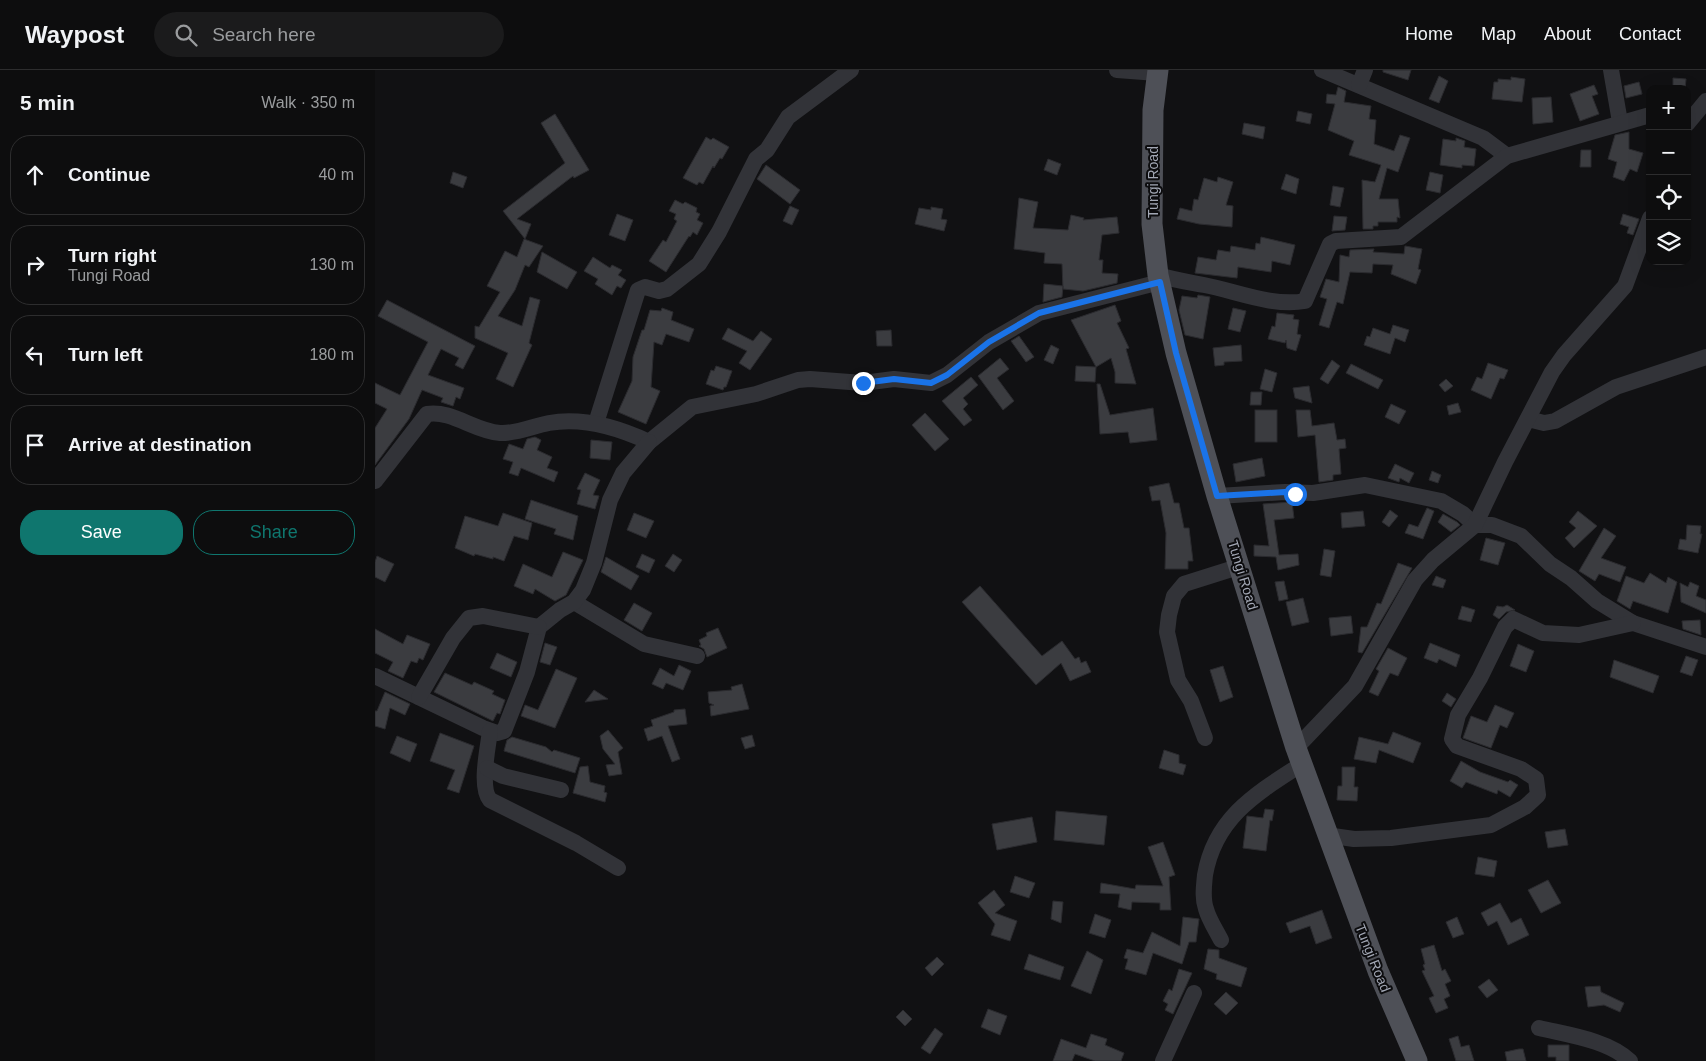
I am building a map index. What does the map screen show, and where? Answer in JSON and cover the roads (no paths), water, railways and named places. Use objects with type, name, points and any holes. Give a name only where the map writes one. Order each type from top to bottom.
[{"type":"main road","name":"Tungi Road","points":[[1158,72],[1153,110],[1152,224],[1159,279],[1176,353],[1217,496],[1241,566],[1299,756],[1326,835],[1377,971],[1417,1061]]},
{"type":"street","points":[[596,423],[638,290],[645,287],[659,290],[667,289],[699,264],[719,232],[756,159],[767,150],[788,117],[851,70]]},
{"type":"street","points":[[1117,70],[1158,72]]},
{"type":"street","points":[[1322,70],[1362,77],[1483,138],[1507,156]]},
{"type":"street","points":[[1611,70],[1620,122]]},
{"type":"street","points":[[1691,117],[1698,104]]},
{"type":"street","points":[[375,676],[490,731],[500,733],[506,727],[527,672],[539,627],[559,610],[575,602],[594,563],[610,500],[623,473],[649,442],[692,407],[756,394],[798,380],[810,379],[863,383],[894,379],[931,383],[947,375],[989,342],[1039,313],[1159,279],[1203,284],[1288,304],[1305,301],[1330,244],[1336,241],[1401,237],[1507,156],[1646,116]]},
{"type":"street","points":[[1221,940],[1206,910],[1203,894],[1208,860],[1214,844],[1231,817],[1299,756],[1355,686],[1415,580],[1433,560],[1475,525],[1546,383],[1564,355],[1625,286],[1649,220]]},
{"type":"street","points":[[1528,419],[1544,423],[1555,421],[1616,387],[1706,357]]},
{"type":"street","points":[[375,481],[427,414],[437,412],[489,431],[501,433],[551,423],[596,423],[633,434],[649,442]]},
{"type":"street","points":[[1217,496],[1313,493],[1365,485],[1441,501],[1463,514],[1475,525],[1492,525],[1521,536],[1550,564],[1571,578],[1597,601],[1633,623],[1706,647]]},
{"type":"street","points":[[1205,738],[1191,701],[1178,680],[1167,632],[1169,615],[1174,596],[1184,584],[1241,566]]},
{"type":"street","points":[[575,602],[643,644],[697,656]]},
{"type":"street","points":[[419,697],[453,638],[469,618],[483,616],[539,627]]},
{"type":"street","points":[[1326,835],[1354,838],[1391,838],[1491,825],[1525,807],[1538,795],[1536,779],[1521,769],[1457,746],[1452,739],[1458,715],[1480,678],[1505,627],[1513,620],[1543,633],[1579,635],[1633,623]]},
{"type":"street","points":[[490,731],[484,785],[487,795],[491,800],[576,843],[617,868]]},
{"type":"street","points":[[487,768],[503,776],[561,790]]},
{"type":"street","points":[[1163,1061],[1194,993]]},
{"type":"street","points":[[1539,1028],[1584,1039],[1622,1054],[1630,1061]]}]
